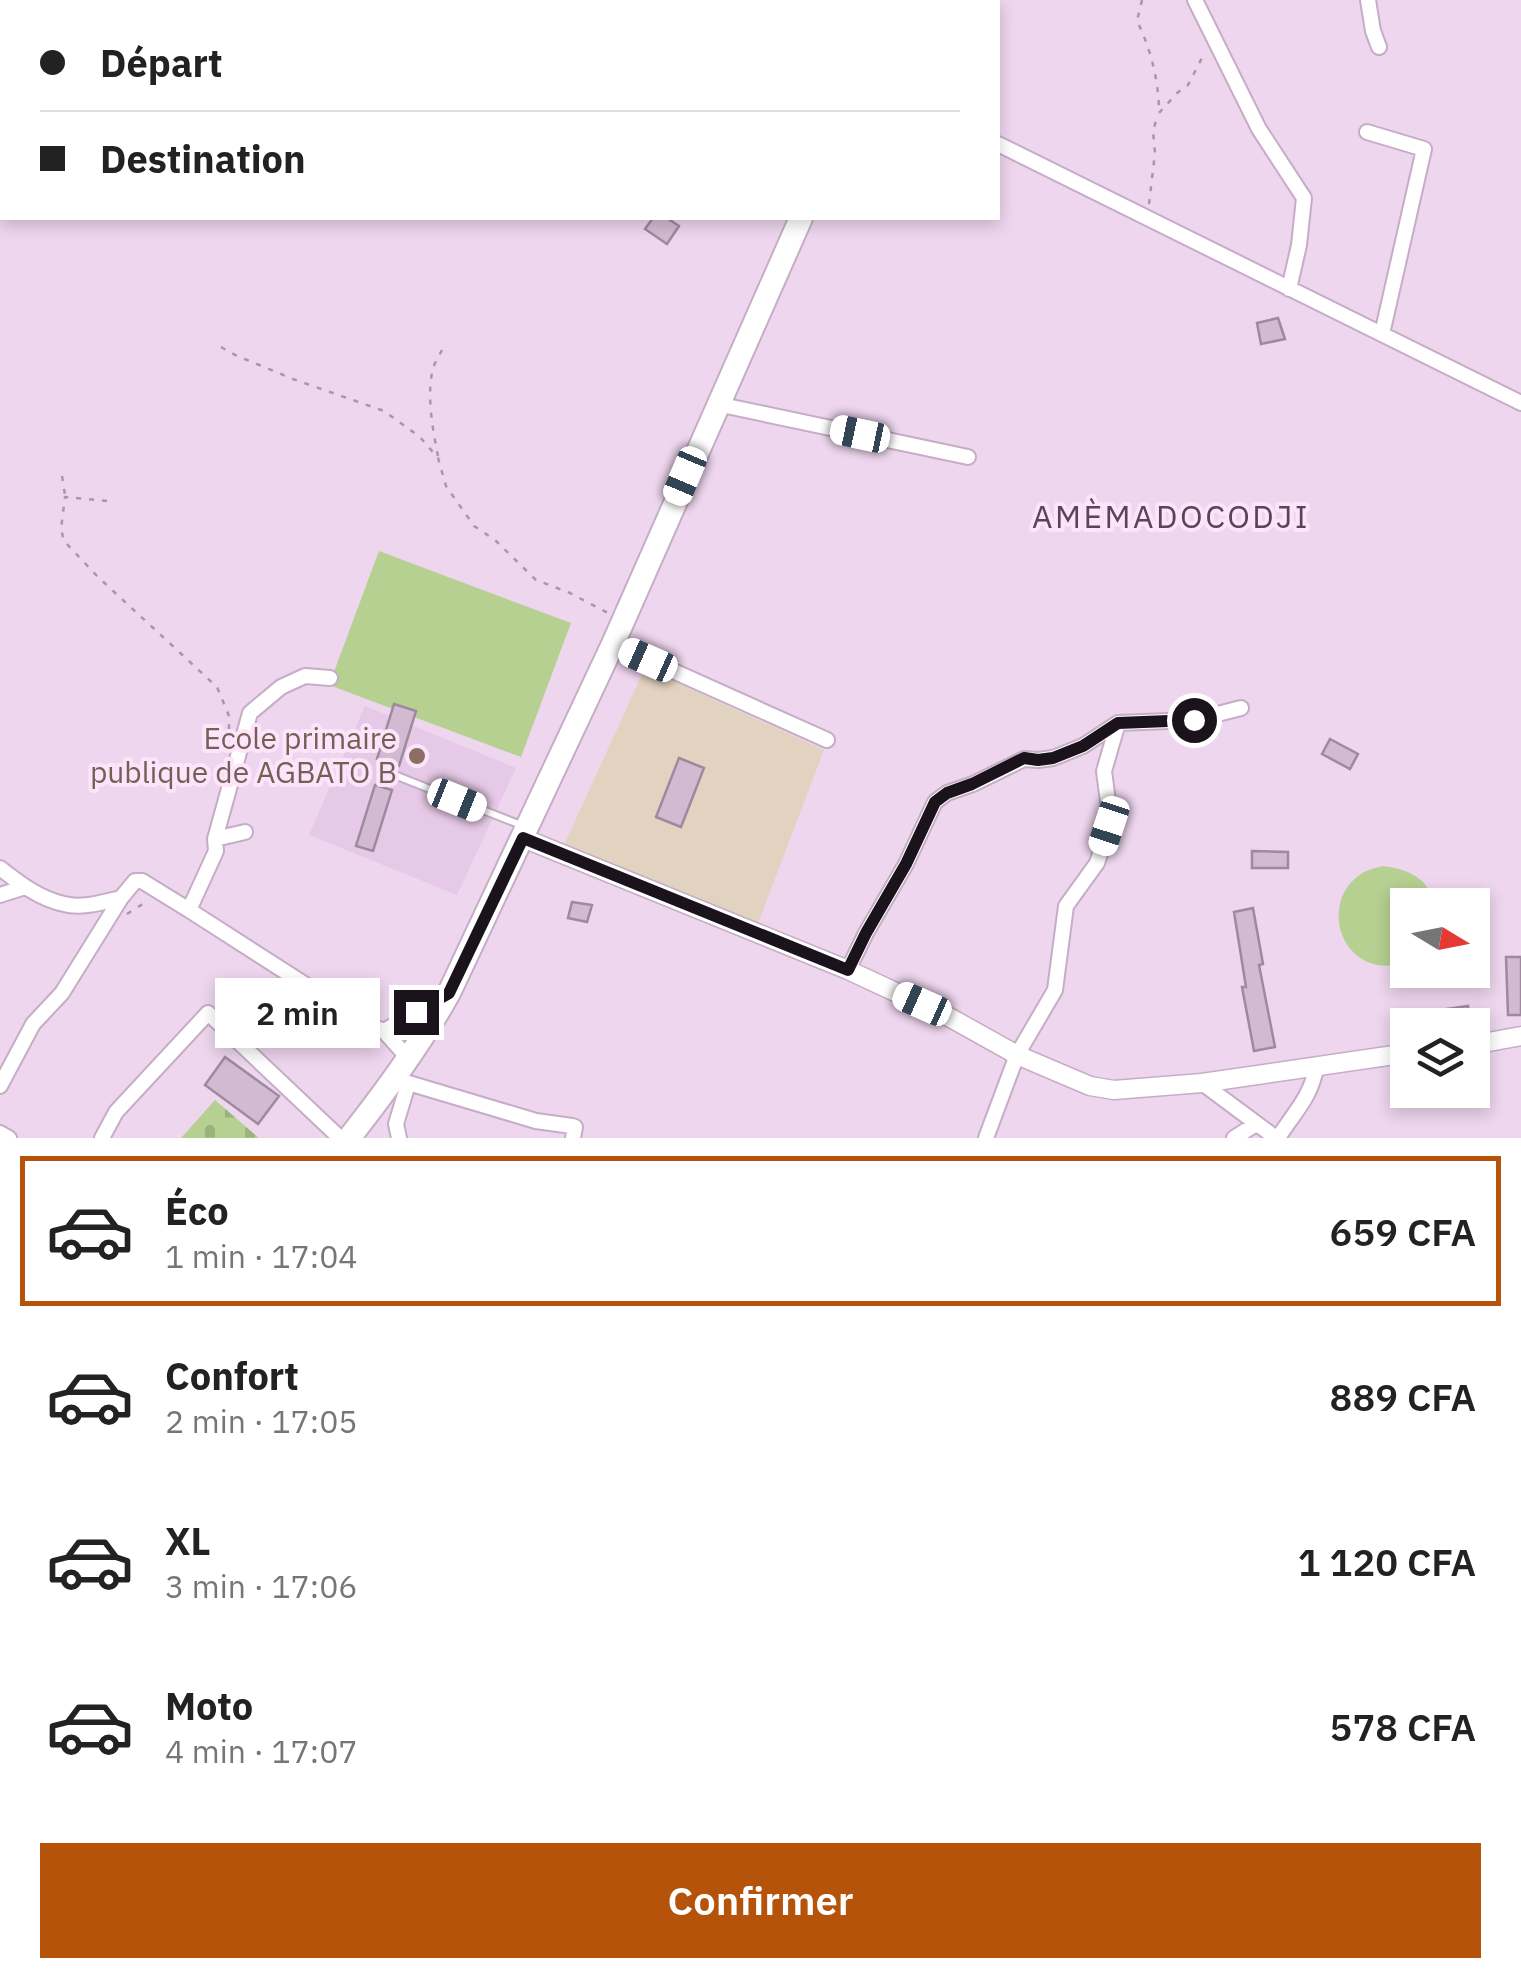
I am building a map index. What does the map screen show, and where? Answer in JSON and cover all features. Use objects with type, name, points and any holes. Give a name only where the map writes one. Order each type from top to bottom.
[{"type":"highway","points":[[349,1138],[402,1082],[409,1059],[449,993],[617,633],[800,220]]},
{"type":"street","points":[[1195,0],[1266,142],[1304,198],[1289,288]]},
{"type":"street","points":[[1368,0],[1379,48]]},
{"type":"street","points":[[1367,132],[1424,149],[1382,334]]},
{"type":"street","points":[[1000,145],[1521,403]]},
{"type":"street","points":[[717,404],[968,457]]},
{"type":"street","points":[[617,633],[827,740]]},
{"type":"street","points":[[189,910],[216,852],[214,838],[250,713],[275,692],[305,676],[330,678]]},
{"type":"street","points":[[848,970],[898,881],[935,802],[947,793],[1024,758],[1053,758],[1083,746],[1118,723],[1184,721],[1240,708]]},
{"type":"street","points":[[986,1138],[1017,1054],[1055,990],[1066,906],[1096,863],[1109,826],[1104,770],[1118,723]]},
{"type":"street","points":[[214,838],[245,832]]},
{"type":"street","points":[[525,833],[848,970],[1090,1086],[1106,1089],[1202,1084],[1390,1055]]},
{"type":"street","points":[[0,868],[25,888],[69,905],[120,898]]},
{"type":"street","points":[[0,1086],[33,1024],[62,993],[120,898],[138,880],[384,1032],[409,1059]]},
{"type":"street","points":[[0,896],[25,888]]},
{"type":"street","points":[[384,1032],[449,993]]},
{"type":"street","points":[[102,1138],[116,1112],[208,1013],[340,1138]]},
{"type":"street","points":[[1490,1041],[1521,1036]]},
{"type":"street","points":[[1202,1084],[1277,1138],[1307,1097],[1316,1067]]},
{"type":"street","points":[[400,1138],[396,1124],[402,1082],[536,1121],[572,1126],[573,1138]]},
{"type":"street","points":[[1234,1138],[1256,1124]]},
{"type":"street","points":[[0,1133],[9,1138]]},
{"type":"lane","points":[[388,772],[525,833]]},
{"type":"path","points":[[1142,0],[1137,21],[1154,66],[1159,113]]},
{"type":"path","points":[[1147,214],[1156,153],[1153,131],[1159,113],[1188,85],[1212,39]]},
{"type":"path","points":[[222,347],[235,356],[384,411],[420,437],[438,458]]},
{"type":"path","points":[[442,350],[431,386],[434,434],[446,486],[474,526],[496,540],[536,580],[602,608],[617,633]]},
{"type":"path","points":[[62,476],[64,541],[216,687],[228,716]]},
{"type":"path","points":[[65,496],[107,501]]},
{"type":"path","points":[[100,931],[160,892]]},
{"type":"shaded area","points":[[645,668],[824,750],[757,926],[564,845]]},
{"type":"shaded area","points":[[365,706],[516,768],[457,895],[309,835]]},
{"type":"green space","points":[[379,551],[571,623],[521,757],[329,685]]},
{"type":"green space","points":[[1383,866],[1401,870],[1416,876],[1428,888],[1390,888],[1390,966],[1362,959],[1351,950],[1339,925],[1342,897],[1363,873]]},
{"type":"green space","points":[[215,1100],[259,1138],[181,1138]]},
{"type":"building","points":[[652,220],[670,220],[679,226],[667,244],[645,229]]},
{"type":"building","points":[[1278,318],[1285,339],[1261,344],[1257,323]]},
{"type":"building","points":[[394,704],[416,711],[399,766],[377,759]]},
{"type":"building","points":[[1330,739],[1358,754],[1350,769],[1322,754]]},
{"type":"building","points":[[679,758],[704,768],[681,827],[656,817]]},
{"type":"building","points":[[375,785],[392,790],[373,851],[356,846]]},
{"type":"building","points":[[1252,851],[1288,852],[1288,868],[1252,868]]},
{"type":"building","points":[[572,902],[592,905],[587,922],[568,918]]},
{"type":"building","points":[[1253,908],[1275,1047],[1254,1051],[1234,912]]},
{"type":"building","points":[[1506,957],[1521,957],[1521,1015],[1508,1015]]},
{"type":"building","points":[[225,1057],[279,1096],[258,1124],[205,1085]]},
{"type":"place","name":"Ecole primaire publique de AGBATO B","points":[[417,756]]},
{"type":"district","name":"AMÈMADOCODJI","points":[[1171,517]]},
{"type":"route","points":[[416,1012],[449,993],[523,838],[848,970],[935,802],[947,793],[1024,758],[1053,758],[1083,746],[1118,723],[1194,720]]}]
